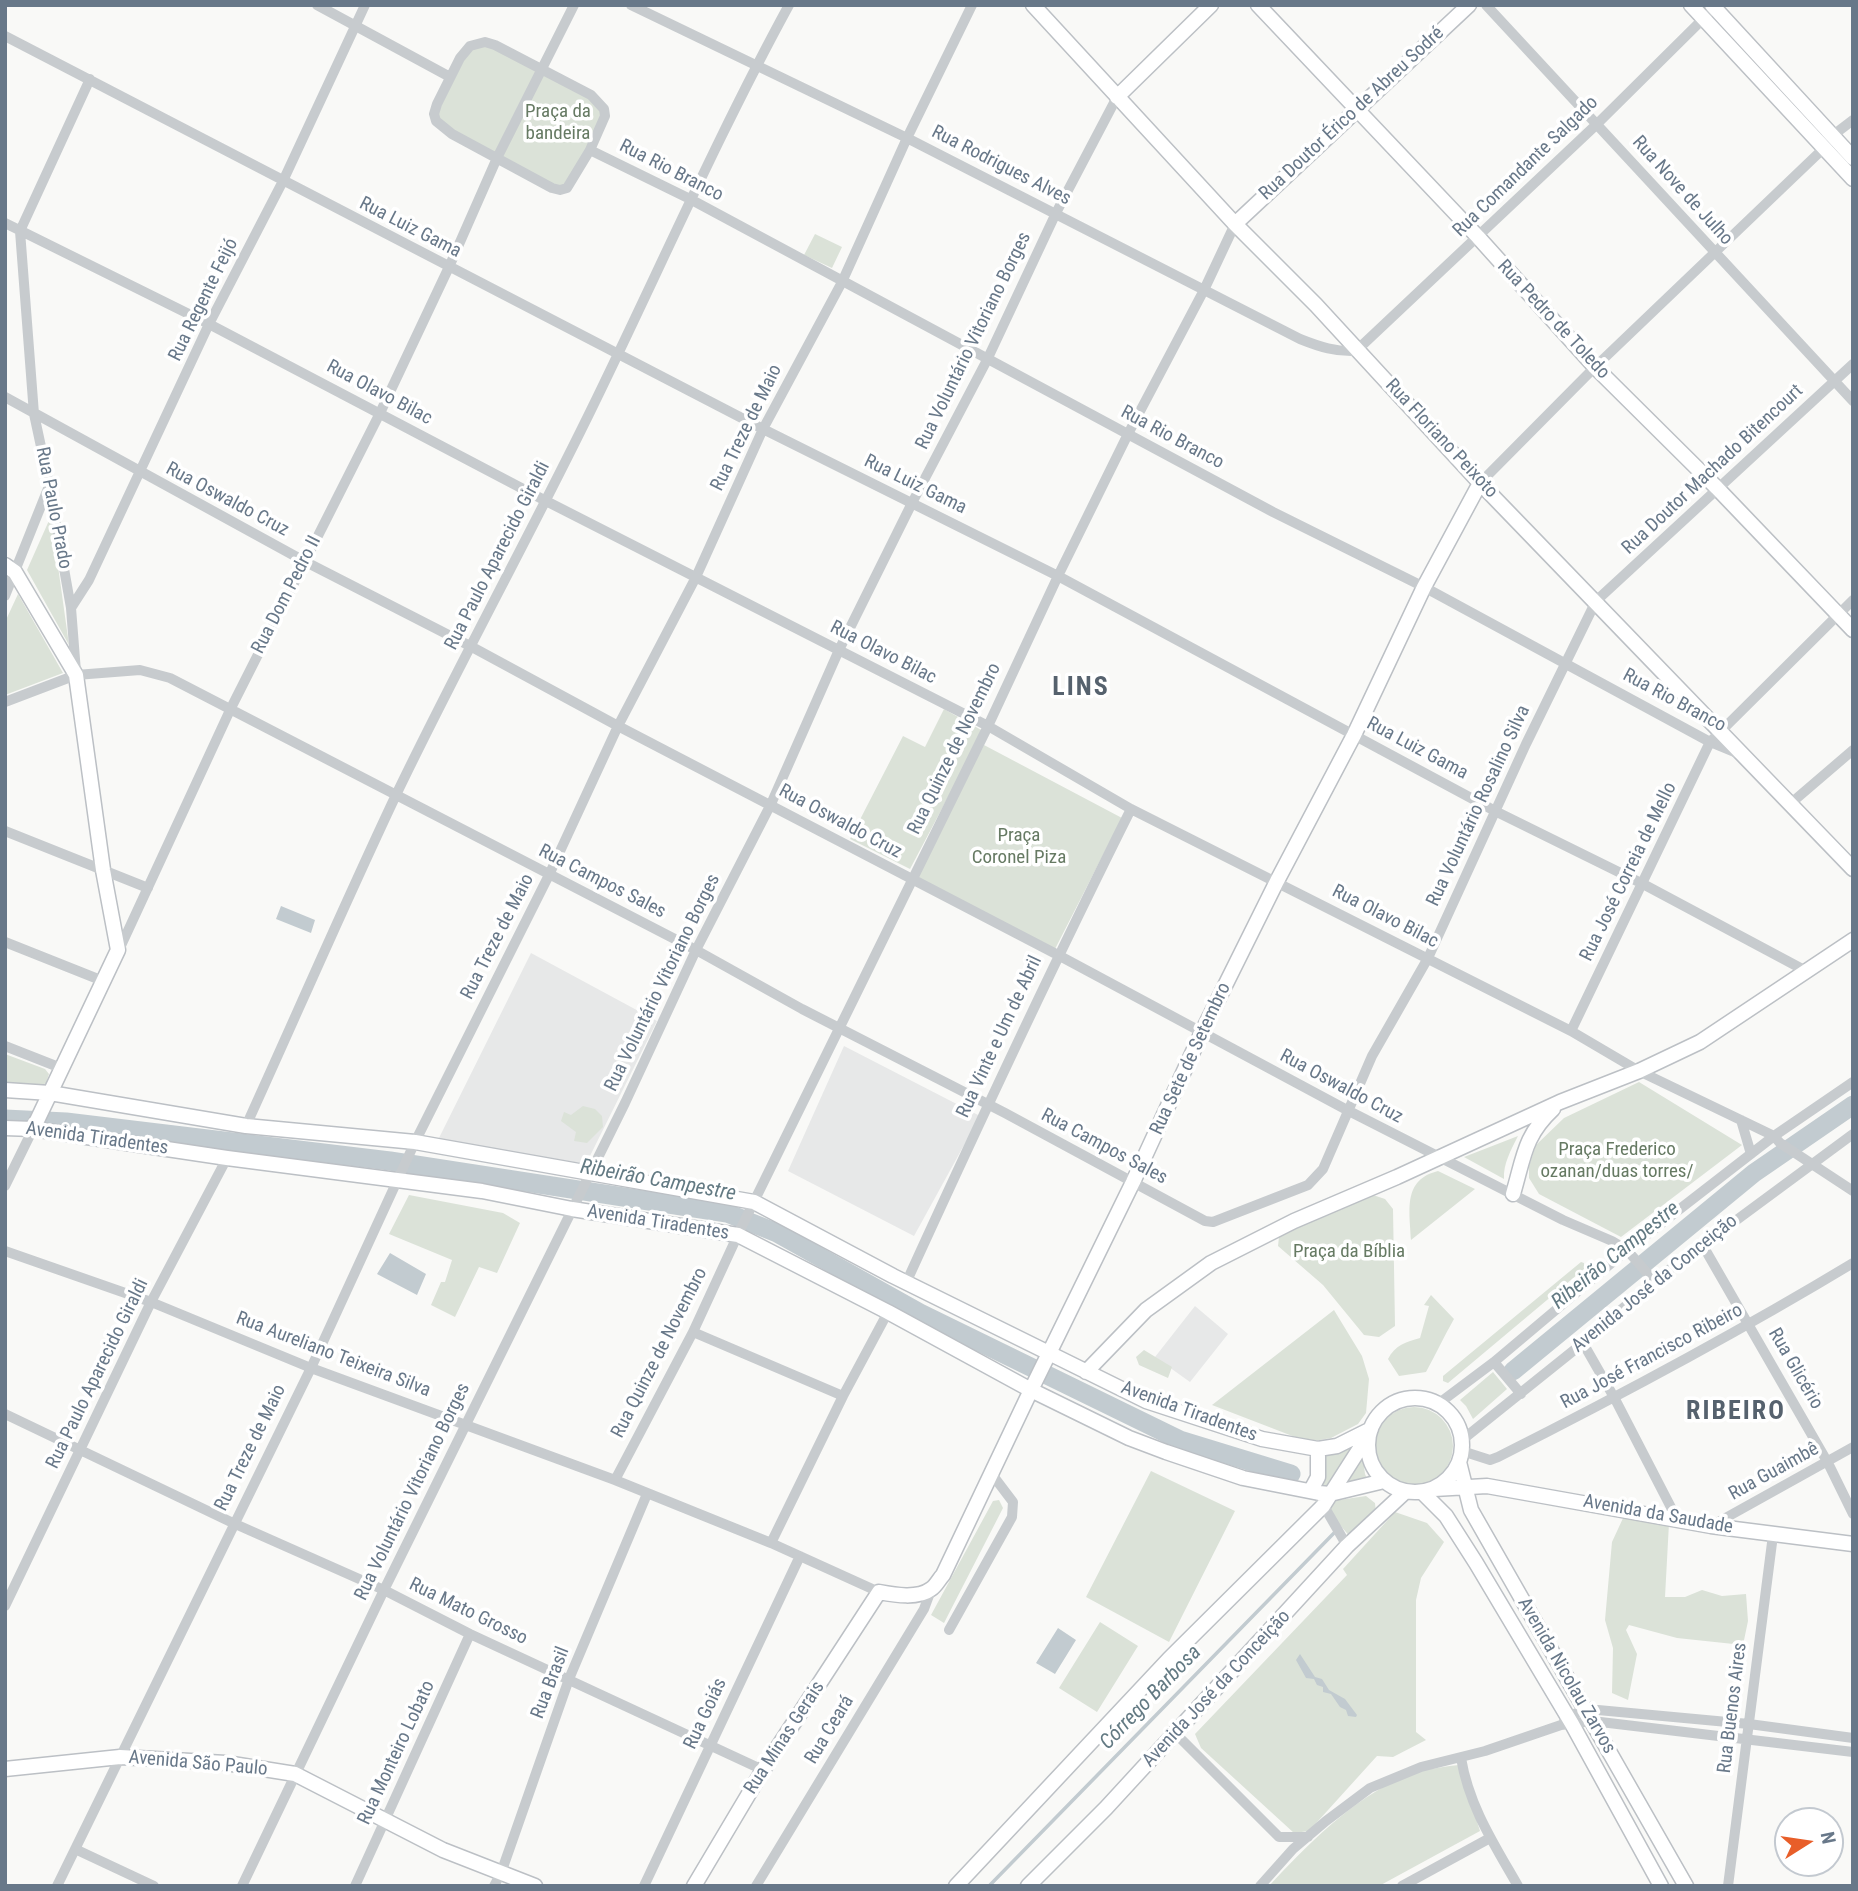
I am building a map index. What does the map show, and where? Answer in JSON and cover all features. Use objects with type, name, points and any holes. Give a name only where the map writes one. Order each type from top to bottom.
[{"type":"main road","name":"Rua Floriano Peixoto","points":[[1033,5],[1235,224],[1316,305],[1480,483],[1596,601],[1715,736],[1739,754],[1853,869]]},
{"type":"main road","points":[[1117,97],[1211,5]]},
{"type":"main road","name":"Rua Pedro de Toledo","points":[[1258,5],[1478,237],[1595,367],[1717,488],[1853,630]]},
{"type":"main road","name":"Rua Doutor Érico de Abreu Sodré","points":[[1235,224],[1469,5]]},
{"type":"main road","points":[[1691,5],[1806,128],[1850,155]]},
{"type":"main road","points":[[1715,6],[1828,142],[1853,179]]},
{"type":"main road","name":"Rua Sete de Setembro","points":[[931,1590],[943,1575],[1032,1386],[1133,1182],[1202,1032],[1354,735],[1424,587],[1480,483]]},
{"type":"main road","points":[[10,569],[76,676]]},
{"type":"main road","name":"Rua Paulo Prado","points":[[76,676],[103,870],[118,950]]},
{"type":"main road","points":[[1086,1371],[1146,1310],[1211,1263],[1283,1226],[1700,1042],[1853,940]]},
{"type":"main road","name":"Rua Dom Pedro II","points":[[34,1126],[118,950]]},
{"type":"main road","name":"Avenida Tiradentes","points":[[5,1090],[246,1126],[413,1147],[587,1179],[752,1205],[1047,1357],[1086,1371],[1146,1401],[1262,1439],[1318,1449],[1337,1446],[1370,1431]]},
{"type":"main road","points":[[1513,1194],[1525,1146],[1537,1124],[1560,1102]]},
{"type":"main road","name":"Avenida Tiradentes","points":[[5,1128],[34,1126],[227,1158],[400,1176],[739,1232],[888,1312],[1166,1452],[1243,1478],[1321,1496],[1384,1481]]},
{"type":"main road","points":[[957,1886],[1321,1496],[1385,1409],[1396,1402],[1420,1398],[1438,1404],[1454,1419],[1461,1451],[1453,1473],[1428,1490],[1405,1492],[1384,1481],[1370,1459],[1370,1431]]},
{"type":"main road","points":[[1318,1449],[1321,1496]]},
{"type":"main road","name":"Avenida Nicolau Zarvos","points":[[1461,1451],[1464,1485],[1471,1510],[1686,1886]]},
{"type":"main road","name":"Avenida da Saudade","points":[[1428,1490],[1464,1485],[1512,1489],[1711,1525],[1853,1544]]},
{"type":"main road","name":"Avenida Nicolau Zarvos","points":[[1428,1490],[1458,1533],[1661,1886]]},
{"type":"main road","name":"Avenida José da Conceição","points":[[1028,1886],[1106,1808],[1347,1546],[1405,1492]]},
{"type":"main road","points":[[879,1592],[897,1596],[931,1590]]},
{"type":"main road","name":"Rua Minas Gerais","points":[[694,1886],[763,1770],[879,1592]]},
{"type":"main road","name":"Avenida São Paulo","points":[[5,1769],[120,1757],[226,1763],[295,1774],[497,1879],[535,1886]]},
{"type":"street","points":[[317,5],[450,77]]},
{"type":"street","name":"Rua Regente Feijó","points":[[71,608],[89,580],[209,324],[283,181],[365,5]]},
{"type":"street","name":"Rua Dom Pedro II","points":[[118,950],[231,708],[380,413],[449,267],[496,158],[573,5]]},
{"type":"street","name":"Rua Rodrigues Alves","points":[[631,5],[907,138],[1300,339],[1325,349],[1356,351]]},
{"type":"street","name":"Rua Paulo Aparecido Giraldi","points":[[246,1126],[397,795],[547,501],[690,199],[755,67],[789,5]]},
{"type":"street","name":"Rua Treze de Maio","points":[[57,1886],[310,1367],[413,1147],[549,875],[618,726],[696,577],[763,429],[842,282],[907,138],[972,5]]},
{"type":"street","name":"Rua Nove de Julho","points":[[1486,5],[1853,401]]},
{"type":"street","name":"Rua Comandante Salgado","points":[[1356,351],[1597,124],[1715,6]]},
{"type":"street","name":"Rua Luiz Gama","points":[[5,36],[763,429],[1058,576],[1497,812],[1643,884],[1806,971]]},
{"type":"street","points":[[485,42],[495,45],[541,69],[596,98],[604,109],[605,116],[590,150],[567,188],[560,190],[443,128],[436,121],[434,114],[460,58],[470,46],[485,42]]},
{"type":"street","name":"Rua Paulo Prado","points":[[76,676],[71,608],[50,484],[34,414],[20,231],[90,79]]},
{"type":"street","name":"Rua Voluntário Vitoriano Borges","points":[[242,1886],[465,1424],[625,1103],[696,950],[771,804],[839,650],[987,360],[1056,213],[1117,97]]},
{"type":"street","points":[[1480,483],[1595,367],[1853,120]]},
{"type":"street","name":"Rua Rio Branco","points":[[590,150],[690,199],[1273,512],[1715,736]]},
{"type":"street","name":"Rua Olavo Bilac","points":[[5,223],[209,324],[547,501],[988,726],[1131,809],[1277,881],[1571,1031],[1639,1070],[1741,1120],[1777,1140],[1853,1191]]},
{"type":"street","name":"Rua Quinze de Novembro","points":[[615,1479],[693,1332],[752,1205],[988,726],[1058,576],[1235,224]]},
{"type":"street","name":"Rua Doutor Machado Bitencourt","points":[[1596,601],[1853,364]]},
{"type":"street","name":"Rua Oswaldo Cruz","points":[[5,397],[140,474],[304,561],[1058,955],[1347,1110],[1631,1253],[1651,1276]]},
{"type":"street","points":[[5,596],[10,569],[50,484]]},
{"type":"street","name":"Rua José Correia de Mello","points":[[1571,1031],[1715,736],[1853,600]]},
{"type":"street","name":"Rua Voluntário Rosalino Silva","points":[[1205,1221],[1220,1220],[1308,1185],[1323,1169],[1372,1056],[1427,958],[1596,601]]},
{"type":"street","name":"Rua Campos Sales","points":[[5,702],[76,676],[140,670],[170,678],[696,950],[802,1009],[1205,1221]]},
{"type":"street","points":[[1790,804],[1853,750]]},
{"type":"street","name":"Rua Vinte e Um de Abril","points":[[906,1283],[987,1104],[1131,809]]},
{"type":"street","points":[[5,831],[148,888]]},
{"type":"street","points":[[5,942],[103,981]]},
{"type":"street","points":[[5,1046],[61,1068]]},
{"type":"street","points":[[1438,1404],[1631,1253],[1751,1154],[1777,1140],[1853,1082]]},
{"type":"street","points":[[1741,1120],[1751,1154]]},
{"type":"street","name":"Rua Dom Pedro II","points":[[5,1186],[34,1126]]},
{"type":"street","name":"Avenida José da Conceição","points":[[1461,1451],[1521,1394],[1583,1343],[1651,1276],[1702,1244],[1808,1160],[1853,1135]]},
{"type":"street","name":"Rua Paulo Aparecido Giraldi","points":[[5,1606],[151,1302],[227,1158]]},
{"type":"street","name":"Rua Glicério","points":[[1702,1244],[1828,1463],[1853,1514]]},
{"type":"street","name":"Rua Aureliano Teixeira Silva","points":[[5,1251],[151,1302],[310,1367],[615,1479],[771,1543],[879,1592]]},
{"type":"street","name":"Rua José Francisco Ribeiro","points":[[1461,1451],[1490,1460],[1615,1399],[1749,1325],[1853,1262]]},
{"type":"street","points":[[771,1543],[843,1396],[888,1312]]},
{"type":"street","points":[[693,1332],[843,1396]]},
{"type":"street","points":[[1583,1343],[1677,1519]]},
{"type":"street","points":[[1494,1362],[1521,1394]]},
{"type":"street","name":"Rua Mato Grosso","points":[[5,1414],[763,1770]]},
{"type":"street","name":"Rua Guaimbê","points":[[1711,1525],[1853,1447]]},
{"type":"street","points":[[949,1630],[1012,1517],[1013,1502],[991,1473]]},
{"type":"street","name":"Rua Brasil","points":[[497,1879],[569,1679],[647,1494]]},
{"type":"street","points":[[1321,1496],[1347,1546]]},
{"type":"street","name":"Rua Buenos Aires","points":[[1728,1886],[1773,1535]]},
{"type":"street","name":"Rua Goiás","points":[[644,1886],[800,1556]]},
{"type":"street","name":"Rua Ceará","points":[[756,1886],[924,1609],[931,1590]]},
{"type":"street","name":"Rua Monteiro Lobato","points":[[355,1886],[470,1634]]},
{"type":"street","points":[[1589,1716],[1853,1752]]},
{"type":"street","points":[[1259,1886],[1308,1837],[1370,1788],[1421,1767],[1461,1758],[1589,1716],[1749,1724],[1853,1738]]},
{"type":"street","points":[[1182,1740],[1279,1837],[1308,1837]]},
{"type":"street","points":[[1461,1758],[1470,1796],[1490,1838],[1518,1886]]},
{"type":"street","points":[[1402,1886],[1490,1838]]},
{"type":"street","points":[[75,1849],[154,1886]]},
{"type":"shaded area","points":[[281,906],[315,920],[311,933],[276,919]]},
{"type":"shaded area","points":[[531,953],[657,1021],[586,1164],[438,1140]]},
{"type":"shaded area","points":[[844,1046],[980,1116],[914,1236],[788,1171]]},
{"type":"shaded area","points":[[390,1253],[426,1274],[417,1295],[377,1274]]},
{"type":"shaded area","points":[[1195,1306],[1228,1334],[1190,1382],[1155,1357]]},
{"type":"shaded area","points":[[1058,1628],[1076,1640],[1055,1674],[1036,1663]]},
{"type":"shaded area","points":[[1300,1654],[1315,1677],[1322,1679],[1329,1690],[1345,1699],[1356,1717],[1348,1716],[1346,1710],[1340,1707],[1331,1694],[1323,1692],[1323,1687],[1317,1685],[1314,1679],[1306,1678],[1296,1660]]},
{"type":"green space","name":"Praça da bandeira","points":[[485,44],[539,70],[496,156],[437,121],[438,105],[466,52]]},
{"type":"green space","name":"Praça da bandeira","points":[[541,71],[595,98],[603,109],[598,131],[561,189],[499,158]]},
{"type":"green space","points":[[815,234],[842,247],[832,268],[804,255]]},
{"type":"green space","points":[[51,516],[69,645],[27,570]]},
{"type":"green space","points":[[18,594],[63,673],[5,695],[5,622]]},
{"type":"green space","points":[[944,709],[983,731],[910,869],[850,839],[903,736],[925,747]]},
{"type":"green space","name":"Praça Coronel Piza","points":[[984,745],[1122,818],[1055,949],[915,877]]},
{"type":"green space","points":[[5,1054],[45,1069],[49,1074],[46,1083],[5,1083]]},
{"type":"green space","name":"Praça Frederico ozanan/duas torres/","points":[[1639,1082],[1742,1145],[1621,1237],[1539,1194],[1529,1178],[1529,1166],[1536,1145],[1564,1118]]},
{"type":"green space","points":[[583,1106],[595,1109],[602,1116],[603,1127],[587,1143],[574,1141],[576,1132],[561,1121],[564,1112],[571,1115]]},
{"type":"green space","points":[[1518,1136],[1506,1162],[1504,1179],[1464,1157]]},
{"type":"green space","points":[[1438,1171],[1475,1189],[1411,1240],[1410,1208],[1413,1189],[1426,1175]]},
{"type":"green space","points":[[409,1195],[503,1213],[520,1223],[497,1273],[479,1267],[455,1317],[431,1305],[441,1282],[445,1282],[452,1260],[389,1234]]},
{"type":"green space","name":"Praça da Bíblia","points":[[1373,1195],[1385,1199],[1393,1209],[1395,1326],[1379,1337],[1364,1335],[1323,1285],[1278,1246],[1279,1237],[1286,1232]]},
{"type":"green space","points":[[1581,1262],[1584,1263],[1584,1269],[1448,1383],[1443,1381],[1443,1376]]},
{"type":"green space","points":[[1431,1295],[1454,1319],[1426,1372],[1399,1376],[1388,1359],[1398,1347],[1420,1338],[1429,1306],[1424,1305]]},
{"type":"green space","points":[[1334,1310],[1362,1356],[1369,1379],[1366,1413],[1358,1424],[1331,1438],[1308,1442],[1212,1405]]},
{"type":"green space","points":[[1144,1350],[1172,1367],[1168,1378],[1139,1365],[1136,1357]]},
{"type":"green space","points":[[1493,1372],[1507,1389],[1473,1419],[1460,1400]]},
{"type":"green space","points":[[1414,1407],[1429,1410],[1442,1418],[1450,1431],[1453,1446],[1450,1461],[1442,1474],[1429,1482],[1414,1485],[1399,1482],[1386,1474],[1378,1461],[1375,1446],[1378,1431],[1386,1418],[1399,1410]]},
{"type":"green space","points":[[1352,1446],[1330,1485],[1326,1488],[1319,1484],[1323,1454]]},
{"type":"green space","points":[[1362,1450],[1368,1481],[1345,1481]]},
{"type":"green space","points":[[1151,1471],[1235,1511],[1169,1642],[1086,1597]]},
{"type":"green space","points":[[1366,1496],[1375,1503],[1376,1513],[1352,1539],[1326,1509],[1332,1501]]},
{"type":"green space","points":[[999,1500],[1003,1508],[944,1623],[931,1615],[993,1501]]},
{"type":"green space","points":[[1395,1512],[1427,1523],[1444,1542],[1421,1578],[1416,1600],[1416,1732],[1426,1740],[1393,1757],[1377,1756],[1309,1831],[1294,1833],[1201,1748],[1195,1734],[1347,1575],[1343,1569]]},
{"type":"green space","points":[[1624,1516],[1669,1523],[1665,1597],[1685,1597],[1702,1590],[1722,1596],[1746,1594],[1748,1621],[1743,1645],[1677,1638],[1629,1625],[1626,1630],[1637,1654],[1628,1700],[1612,1693],[1613,1648],[1605,1620],[1612,1542]]},
{"type":"green space","points":[[1100,1622],[1138,1646],[1097,1712],[1059,1688]]},
{"type":"green space","points":[[1459,1765],[1480,1831],[1379,1886],[1269,1886],[1330,1825],[1365,1798],[1409,1775]]},
{"type":"waterway","name":"Ribeirão Campestre","points":[[1513,1371],[1754,1173],[1853,1105]]},
{"type":"waterway","name":"Ribeirão Campestre","points":[[5,1119],[66,1122],[390,1161],[727,1213],[777,1233],[920,1313],[1180,1440],[1291,1474]]},
{"type":"waterway","name":"Córrego Barbosa","points":[[989,1886],[1335,1532]]},
{"type":"district","name":"LINS","points":[[1081,688]]},
{"type":"district","name":"RIBEIRO","points":[[1736,1412]]}]
